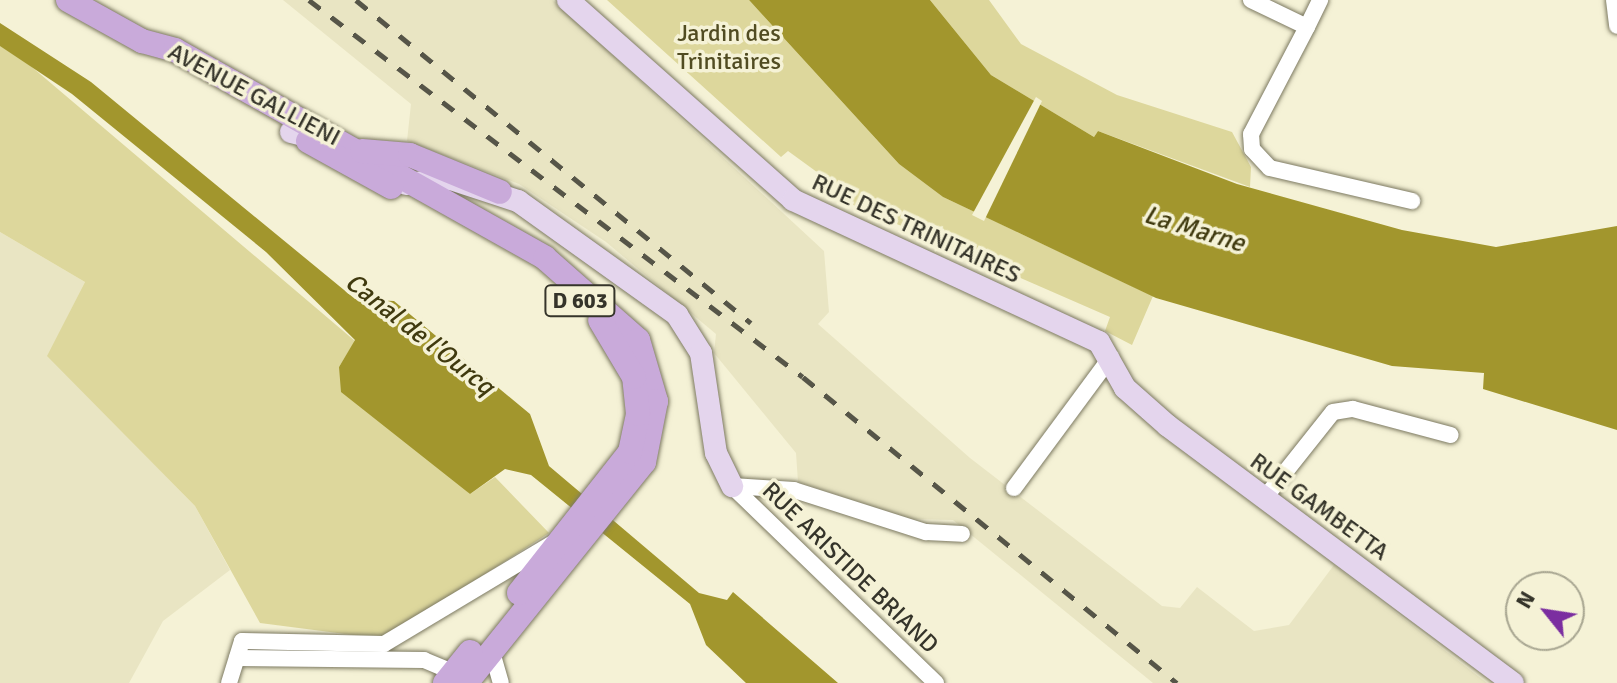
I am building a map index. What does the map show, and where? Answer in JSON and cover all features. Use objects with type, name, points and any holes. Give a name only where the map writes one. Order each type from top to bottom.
[{"type":"main road","name":"AVENUE GALLIENI","points":[[68,0],[142,41],[175,50],[361,151],[392,178]]},
{"type":"main road","points":[[142,41],[291,132],[392,178]]},
{"type":"main road","points":[[361,151],[410,155],[500,192]]},
{"type":"main road","name":"D 603","points":[[392,178],[423,186],[584,285],[638,340],[651,372],[653,434],[608,501],[461,680]]},
{"type":"main road","name":"D 603","points":[[392,178],[550,278],[619,342],[638,414],[630,452],[608,501]]},
{"type":"main road","name":"D 603","points":[[461,680],[492,652],[575,539]]},
{"type":"street","name":"RUE DES TRINITAIRES","points":[[568,0],[793,200],[1099,342],[1111,357]]},
{"type":"street","points":[[1251,0],[1307,27]]},
{"type":"street","points":[[1320,0],[1251,134],[1252,149],[1270,168],[1412,201]]},
{"type":"street","points":[[1614,0],[1617,26]]},
{"type":"street","points":[[291,132],[315,135],[423,186],[451,179],[500,192],[605,256],[686,326],[701,353],[716,453],[732,486],[794,490],[926,532],[962,534]]},
{"type":"street","points":[[1014,488],[1111,357]]},
{"type":"street","name":"RUE GAMBETTA","points":[[1111,357],[1125,388],[1263,500],[1513,683]]},
{"type":"street","points":[[1263,500],[1333,412],[1353,409],[1451,435]]},
{"type":"street","name":"RUE ARISTIDE BRIAND","points":[[732,486],[936,683]]},
{"type":"street","points":[[240,650],[384,644],[413,632],[575,539]]},
{"type":"street","points":[[413,632],[424,660]]},
{"type":"street","points":[[240,650],[424,660],[461,680]]},
{"type":"street","points":[[229,683],[240,650]]},
{"type":"street","points":[[492,652],[501,683]]},
{"type":"shaded area","points":[[283,0],[553,0],[824,251],[829,312],[818,324],[970,458],[1162,606],[1180,608],[1197,587],[1254,631],[1289,625],[1334,565],[1487,683],[1153,683],[953,520],[911,519],[798,482],[796,453],[714,353],[716,334],[606,242],[519,184],[407,141],[411,104]]},
{"type":"shaded area","points":[[0,232],[85,282],[48,356],[195,506],[230,570],[163,621],[129,683],[0,683]]},
{"type":"green space","name":"Jardin des Trinitaires","points":[[607,0],[749,0],[899,164],[943,197],[1153,296],[1132,345],[1105,331],[1110,317],[828,194],[832,183],[788,151],[781,157]]},
{"type":"green space","points":[[930,0],[989,0],[1021,44],[1117,95],[1232,132],[1251,167],[1250,187],[1098,131],[1094,137],[991,75]]},
{"type":"green space","points":[[0,40],[355,341],[339,367],[470,494],[495,477],[549,533],[384,639],[260,623],[195,506],[47,356],[85,282],[0,232]]},
{"type":"water","name":"La Marne","points":[[749,0],[930,0],[991,75],[1094,137],[1098,131],[1237,184],[1402,230],[1496,247],[1617,226],[1617,430],[1483,389],[1484,373],[1392,366],[1156,298],[943,197],[899,164]]},
{"type":"water","name":"Canal de l'Ourcq","points":[[0,23],[91,82],[355,299],[394,301],[530,414],[549,466],[699,593],[727,600],[733,592],[838,683],[746,683],[706,645],[690,604],[531,475],[505,469],[470,494],[341,392],[339,367],[355,340],[266,252],[72,94],[0,46]]},
{"type":"pier","points":[[1036,97],[1042,101],[984,221],[972,215]]},
{"type":"railway","points":[[309,0],[803,377],[1177,683]]},
{"type":"railway","points":[[356,0],[751,323]]}]
